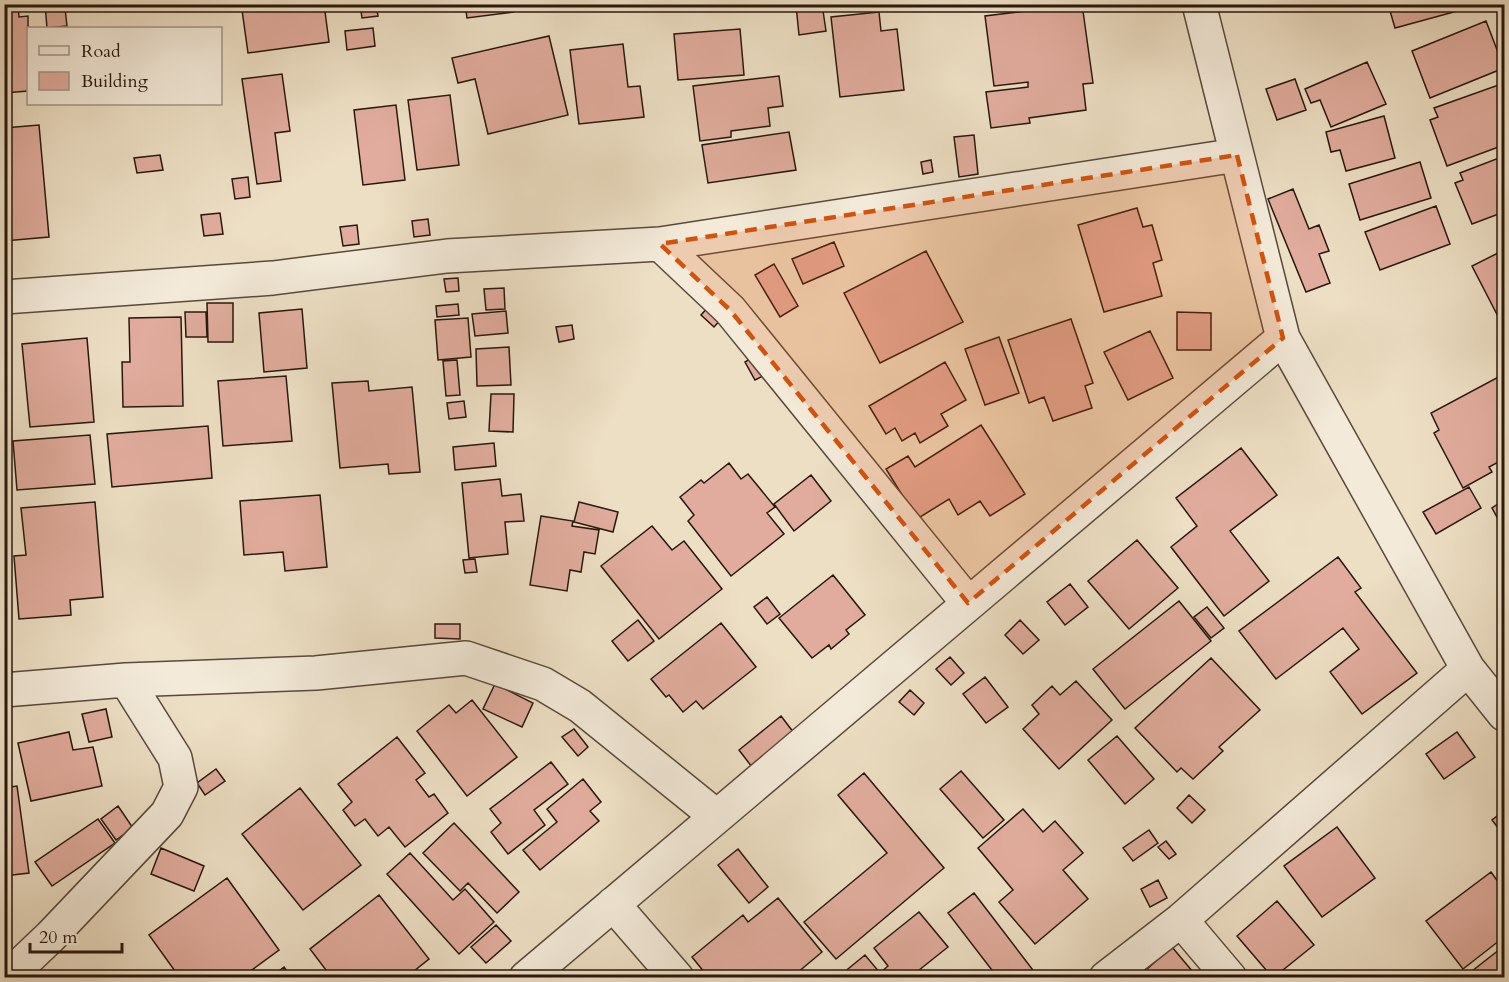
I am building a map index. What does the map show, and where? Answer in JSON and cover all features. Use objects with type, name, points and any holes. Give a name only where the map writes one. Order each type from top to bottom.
[{"type":"street","points":[[1199,4],[1283,338],[1468,669],[1504,714]]},
{"type":"street","points":[[4,297],[273,278],[447,256],[660,244],[1237,154]]},
{"type":"street","points":[[660,244],[730,310],[968,603]]},
{"type":"street","points":[[526,978],[1283,338]]},
{"type":"street","points":[[4,690],[126,680],[316,673],[466,658],[543,684],[580,706],[716,816]]},
{"type":"street","points":[[1106,978],[1181,920],[1468,669]]},
{"type":"street","points":[[7,978],[51,936],[167,814],[181,787],[175,758],[126,680]]},
{"type":"street","points":[[613,904],[678,978]]},
{"type":"street","points":[[1181,920],[1230,978]]},
{"type":"highlighted area","points":[[1237,155],[1283,338],[968,603],[730,310],[660,244]]},
{"type":"building","points":[[4,4],[18,4],[19,17],[28,16],[27,91],[4,93]]},
{"type":"building","points":[[45,4],[101,4],[65,8],[67,26],[47,27]]},
{"type":"building","points":[[255,4],[324,4],[329,42],[248,53],[242,10],[256,8]]},
{"type":"building","points":[[360,4],[376,4],[378,16],[362,18]]},
{"type":"building","points":[[465,4],[512,4],[513,12],[467,18]]},
{"type":"building","points":[[822,4],[826,31],[799,35],[796,5]]},
{"type":"building","points":[[1082,4],[1093,83],[1083,84],[1086,110],[1029,118],[1030,123],[991,128],[986,92],[1028,87],[1028,82],[994,86],[985,16]]},
{"type":"building","points":[[1388,4],[1483,4],[1395,28]]},
{"type":"building","points":[[879,12],[881,31],[897,29],[904,90],[840,97],[831,17]]},
{"type":"building","points":[[1486,21],[1504,68],[1430,98],[1412,51]]},
{"type":"building","points":[[373,28],[375,46],[347,50],[345,31]]},
{"type":"building","points":[[740,29],[744,75],[678,80],[674,34]]},
{"type":"building","points":[[549,36],[568,115],[488,134],[475,79],[458,83],[452,58]]},
{"type":"building","points":[[623,44],[628,87],[640,86],[644,117],[579,124],[570,50]]},
{"type":"building","points":[[1367,62],[1386,104],[1331,127],[1320,100],[1311,103],[1305,89]]},
{"type":"building","points":[[282,74],[290,131],[275,133],[281,181],[257,184],[242,79]]},
{"type":"building","points":[[779,76],[783,106],[768,108],[770,126],[731,131],[731,137],[700,141],[693,86]]},
{"type":"building","points":[[1295,79],[1306,110],[1277,120],[1266,89]]},
{"type":"building","points":[[1504,83],[1504,145],[1447,166],[1430,120],[1438,117],[1434,108]]},
{"type":"building","points":[[450,95],[459,165],[417,170],[408,100]]},
{"type":"building","points":[[396,105],[405,180],[363,185],[354,110]]},
{"type":"building","points":[[1384,116],[1395,158],[1346,171],[1340,150],[1331,152],[1326,132]]},
{"type":"building","points":[[39,125],[49,237],[4,241],[4,128]]},
{"type":"building","points":[[789,132],[796,170],[708,183],[702,145]]},
{"type":"building","points":[[974,135],[978,174],[959,177],[954,137]]},
{"type":"building","points":[[160,155],[163,170],[137,173],[134,158]]},
{"type":"building","points":[[1504,156],[1504,212],[1472,224],[1455,183],[1463,180],[1460,173]]},
{"type":"building","points":[[931,160],[933,172],[923,174],[921,162]]},
{"type":"building","points":[[1420,162],[1431,198],[1360,220],[1349,184]]},
{"type":"building","points":[[248,177],[250,197],[235,199],[232,179]]},
{"type":"building","points":[[1293,189],[1309,229],[1319,225],[1329,251],[1319,254],[1330,283],[1306,292],[1268,199]]},
{"type":"building","points":[[1436,206],[1450,244],[1380,270],[1365,232]]},
{"type":"building","points":[[1137,208],[1143,227],[1152,225],[1162,260],[1153,263],[1162,296],[1104,312],[1078,225]]},
{"type":"building","points":[[220,213],[223,234],[204,236],[201,215]]},
{"type":"building","points":[[428,219],[430,235],[414,237],[412,221]]},
{"type":"building","points":[[357,225],[359,244],[343,246],[340,227]]},
{"type":"building","points":[[834,242],[844,266],[803,284],[792,259]]},
{"type":"building","points":[[1504,250],[1504,328],[1472,266]]},
{"type":"building","points":[[926,251],[963,322],[880,363],[844,293]]},
{"type":"building","points":[[774,264],[798,306],[780,317],[755,275]]},
{"type":"building","points":[[458,278],[459,291],[446,292],[444,279]]},
{"type":"building","points":[[504,288],[505,309],[486,310],[484,289]]},
{"type":"building","points":[[207,303],[233,303],[233,342],[208,342]]},
{"type":"building","points":[[458,304],[459,315],[437,317],[436,306]]},
{"type":"building","points":[[710,305],[723,317],[714,327],[701,315]]},
{"type":"building","points":[[302,309],[307,368],[264,372],[259,313]]},
{"type":"building","points":[[506,311],[508,333],[475,336],[472,314]]},
{"type":"building","points":[[185,312],[206,312],[207,337],[186,337]]},
{"type":"building","points":[[1177,312],[1211,313],[1211,350],[1177,350]]},
{"type":"building","points":[[181,317],[183,406],[123,407],[122,362],[130,362],[129,318]]},
{"type":"building","points":[[468,318],[471,357],[438,360],[435,320]]},
{"type":"building","points":[[1071,319],[1093,383],[1085,386],[1092,408],[1053,421],[1044,397],[1029,403],[1008,340]]},
{"type":"building","points":[[572,325],[574,339],[559,342],[556,327]]},
{"type":"building","points":[[1150,331],[1173,378],[1128,400],[1104,352]]},
{"type":"building","points":[[999,337],[1019,393],[985,405],[965,349]]},
{"type":"building","points":[[87,338],[94,422],[30,427],[22,344]]},
{"type":"building","points":[[509,347],[511,385],[477,386],[476,349]]},
{"type":"building","points":[[758,354],[769,373],[755,380],[745,362]]},
{"type":"building","points":[[457,360],[460,395],[446,396],[443,361]]},
{"type":"building","points":[[945,362],[966,400],[941,414],[948,426],[920,443],[915,433],[902,441],[895,428],[886,434],[869,406]]},
{"type":"building","points":[[1504,374],[1504,459],[1489,467],[1492,472],[1463,488],[1434,433],[1439,430],[1431,413]]},
{"type":"building","points":[[286,376],[292,441],[223,446],[218,381]]},
{"type":"building","points":[[368,381],[369,391],[412,387],[420,472],[389,474],[388,464],[340,468],[332,383]]},
{"type":"building","points":[[491,394],[514,394],[513,432],[489,431]]},
{"type":"building","points":[[464,401],[466,417],[449,419],[447,403]]},
{"type":"building","points":[[981,425],[1025,494],[990,516],[980,501],[958,515],[949,499],[917,519],[886,469],[908,456],[915,467]]},
{"type":"building","points":[[208,426],[212,478],[112,487],[107,434]]},
{"type":"building","points":[[90,435],[95,484],[17,490],[13,441]]},
{"type":"building","points":[[494,443],[496,466],[455,470],[453,447]]},
{"type":"building","points":[[1241,448],[1277,495],[1230,531],[1269,581],[1224,616],[1171,547],[1197,526],[1176,498]]},
{"type":"building","points":[[729,463],[741,479],[748,474],[775,507],[767,513],[784,534],[731,576],[688,521],[694,515],[680,497],[701,480],[704,483]]},
{"type":"building","points":[[811,475],[831,501],[794,531],[774,504]]},
{"type":"building","points":[[500,479],[502,496],[521,494],[524,521],[505,522],[508,554],[469,558],[462,483]]},
{"type":"building","points":[[1469,487],[1481,508],[1436,534],[1423,512]]},
{"type":"building","points":[[320,495],[327,567],[285,571],[283,552],[244,555],[240,501]]},
{"type":"building","points":[[1504,500],[1504,530],[1492,508]]},
{"type":"building","points":[[95,502],[103,597],[70,600],[71,615],[19,619],[14,556],[26,555],[21,508]]},
{"type":"building","points":[[579,502],[618,512],[613,532],[574,522]]},
{"type":"building","points":[[541,516],[573,521],[572,526],[599,530],[595,554],[584,552],[581,572],[570,570],[567,591],[530,585]]},
{"type":"building","points":[[652,526],[672,550],[684,541],[722,589],[659,639],[601,566]]},
{"type":"building","points":[[1137,540],[1178,588],[1129,629],[1088,581]]},
{"type":"building","points":[[1338,557],[1361,588],[1355,592],[1417,673],[1362,714],[1330,672],[1359,649],[1343,628],[1276,679],[1239,631]]},
{"type":"building","points":[[475,559],[477,572],[465,573],[463,560]]},
{"type":"building","points":[[833,575],[865,615],[846,630],[849,634],[831,649],[829,645],[812,658],[779,618]]},
{"type":"building","points":[[1070,584],[1088,607],[1065,625],[1047,602]]},
{"type":"building","points":[[767,597],[780,614],[767,624],[754,607]]},
{"type":"building","points":[[1179,601],[1211,641],[1125,709],[1093,669]]},
{"type":"building","points":[[1207,607],[1224,628],[1211,638],[1194,617]]},
{"type":"building","points":[[638,620],[654,641],[628,661],[612,641]]},
{"type":"building","points":[[1020,620],[1039,640],[1023,654],[1005,635]]},
{"type":"building","points":[[721,623],[756,667],[703,709],[696,701],[683,712],[651,679]]},
{"type":"building","points":[[435,624],[460,624],[460,639],[435,638]]},
{"type":"building","points":[[950,657],[964,673],[951,685],[936,669]]},
{"type":"building","points":[[1211,658],[1260,710],[1219,747],[1223,751],[1193,779],[1181,768],[1177,772],[1135,728]]},
{"type":"building","points":[[985,677],[1008,707],[986,723],[963,694]]},
{"type":"building","points":[[1076,681],[1112,720],[1059,769],[1023,729],[1039,714],[1032,705],[1052,686],[1060,695]]},
{"type":"building","points":[[495,684],[533,703],[522,727],[483,709]]},
{"type":"building","points":[[910,690],[924,703],[914,715],[899,702]]},
{"type":"building","points":[[472,700],[517,757],[467,796],[417,731],[449,705],[456,713]]},
{"type":"building","points":[[106,709],[112,737],[89,742],[82,714]]},
{"type":"building","points":[[781,716],[794,733],[752,767],[739,750]]},
{"type":"building","points":[[574,729],[588,747],[578,756],[562,737]]},
{"type":"building","points":[[69,732],[73,750],[93,747],[102,786],[31,801],[18,743]]},
{"type":"building","points":[[1457,732],[1475,757],[1444,779],[1426,754]]},
{"type":"building","points":[[1117,736],[1154,779],[1125,804],[1088,760]]},
{"type":"building","points":[[397,737],[425,773],[416,780],[429,797],[434,794],[448,813],[405,847],[389,827],[378,836],[365,819],[355,826],[343,810],[352,802],[338,784]]},
{"type":"building","points":[[551,762],[568,784],[534,810],[545,825],[508,854],[491,832],[501,823],[490,809]]},
{"type":"building","points":[[216,769],[225,781],[205,795],[197,783]]},
{"type":"building","points":[[961,771],[1004,820],[983,838],[940,789]]},
{"type":"building","points":[[864,773],[944,868],[836,959],[804,922],[887,853],[838,795]]},
{"type":"building","points":[[583,779],[601,802],[590,811],[599,821],[540,870],[523,850],[557,822],[547,809]]},
{"type":"building","points":[[17,786],[29,873],[4,876],[4,788]]},
{"type":"building","points":[[300,788],[361,865],[303,910],[242,834]]},
{"type":"building","points":[[1189,795],[1205,810],[1192,823],[1177,808]]},
{"type":"building","points":[[118,806],[133,828],[116,840],[101,819]]},
{"type":"building","points":[[1023,809],[1043,832],[1055,821],[1083,853],[1063,870],[1088,899],[1035,944],[999,902],[1013,890],[978,848]]},
{"type":"building","points":[[1504,811],[1504,831],[1502,833],[1492,820]]},
{"type":"building","points":[[98,819],[115,843],[52,886],[35,862]]},
{"type":"building","points":[[454,823],[519,892],[497,913],[468,883],[460,891],[423,853]]},
{"type":"building","points":[[1337,827],[1375,878],[1322,917],[1284,866]]},
{"type":"building","points":[[1149,830],[1158,843],[1133,861],[1123,848]]},
{"type":"building","points":[[1166,841],[1176,854],[1169,859],[1158,847]]},
{"type":"building","points":[[161,848],[204,866],[194,891],[151,874]]},
{"type":"building","points":[[738,849],[768,887],[749,903],[718,865]]},
{"type":"building","points":[[410,853],[453,900],[465,889],[494,922],[459,954],[387,874]]},
{"type":"building","points":[[1491,872],[1504,890],[1504,937],[1463,969],[1426,921]]},
{"type":"building","points":[[227,878],[279,950],[241,978],[180,978],[149,935]]},
{"type":"building","points":[[1158,880],[1167,898],[1150,907],[1141,889]]},
{"type":"building","points":[[974,893],[1039,978],[998,978],[948,913]]},
{"type":"building","points":[[379,895],[429,959],[405,978],[332,978],[310,949]]},
{"type":"building","points":[[778,898],[822,952],[791,978],[709,978],[692,957],[743,915],[748,922]]},
{"type":"building","points":[[1277,901],[1314,945],[1273,978],[1237,936]]},
{"type":"building","points":[[919,912],[948,947],[909,978],[837,978],[865,955],[880,973],[888,966],[874,948]]},
{"type":"building","points":[[496,925],[511,941],[486,963],[471,947]]},
{"type":"building","points":[[1504,946],[1504,978],[1469,978],[1467,975]]},
{"type":"building","points":[[1172,947],[1198,978],[1137,978]]},
{"type":"building","points":[[284,967],[292,978],[270,978]]}]
